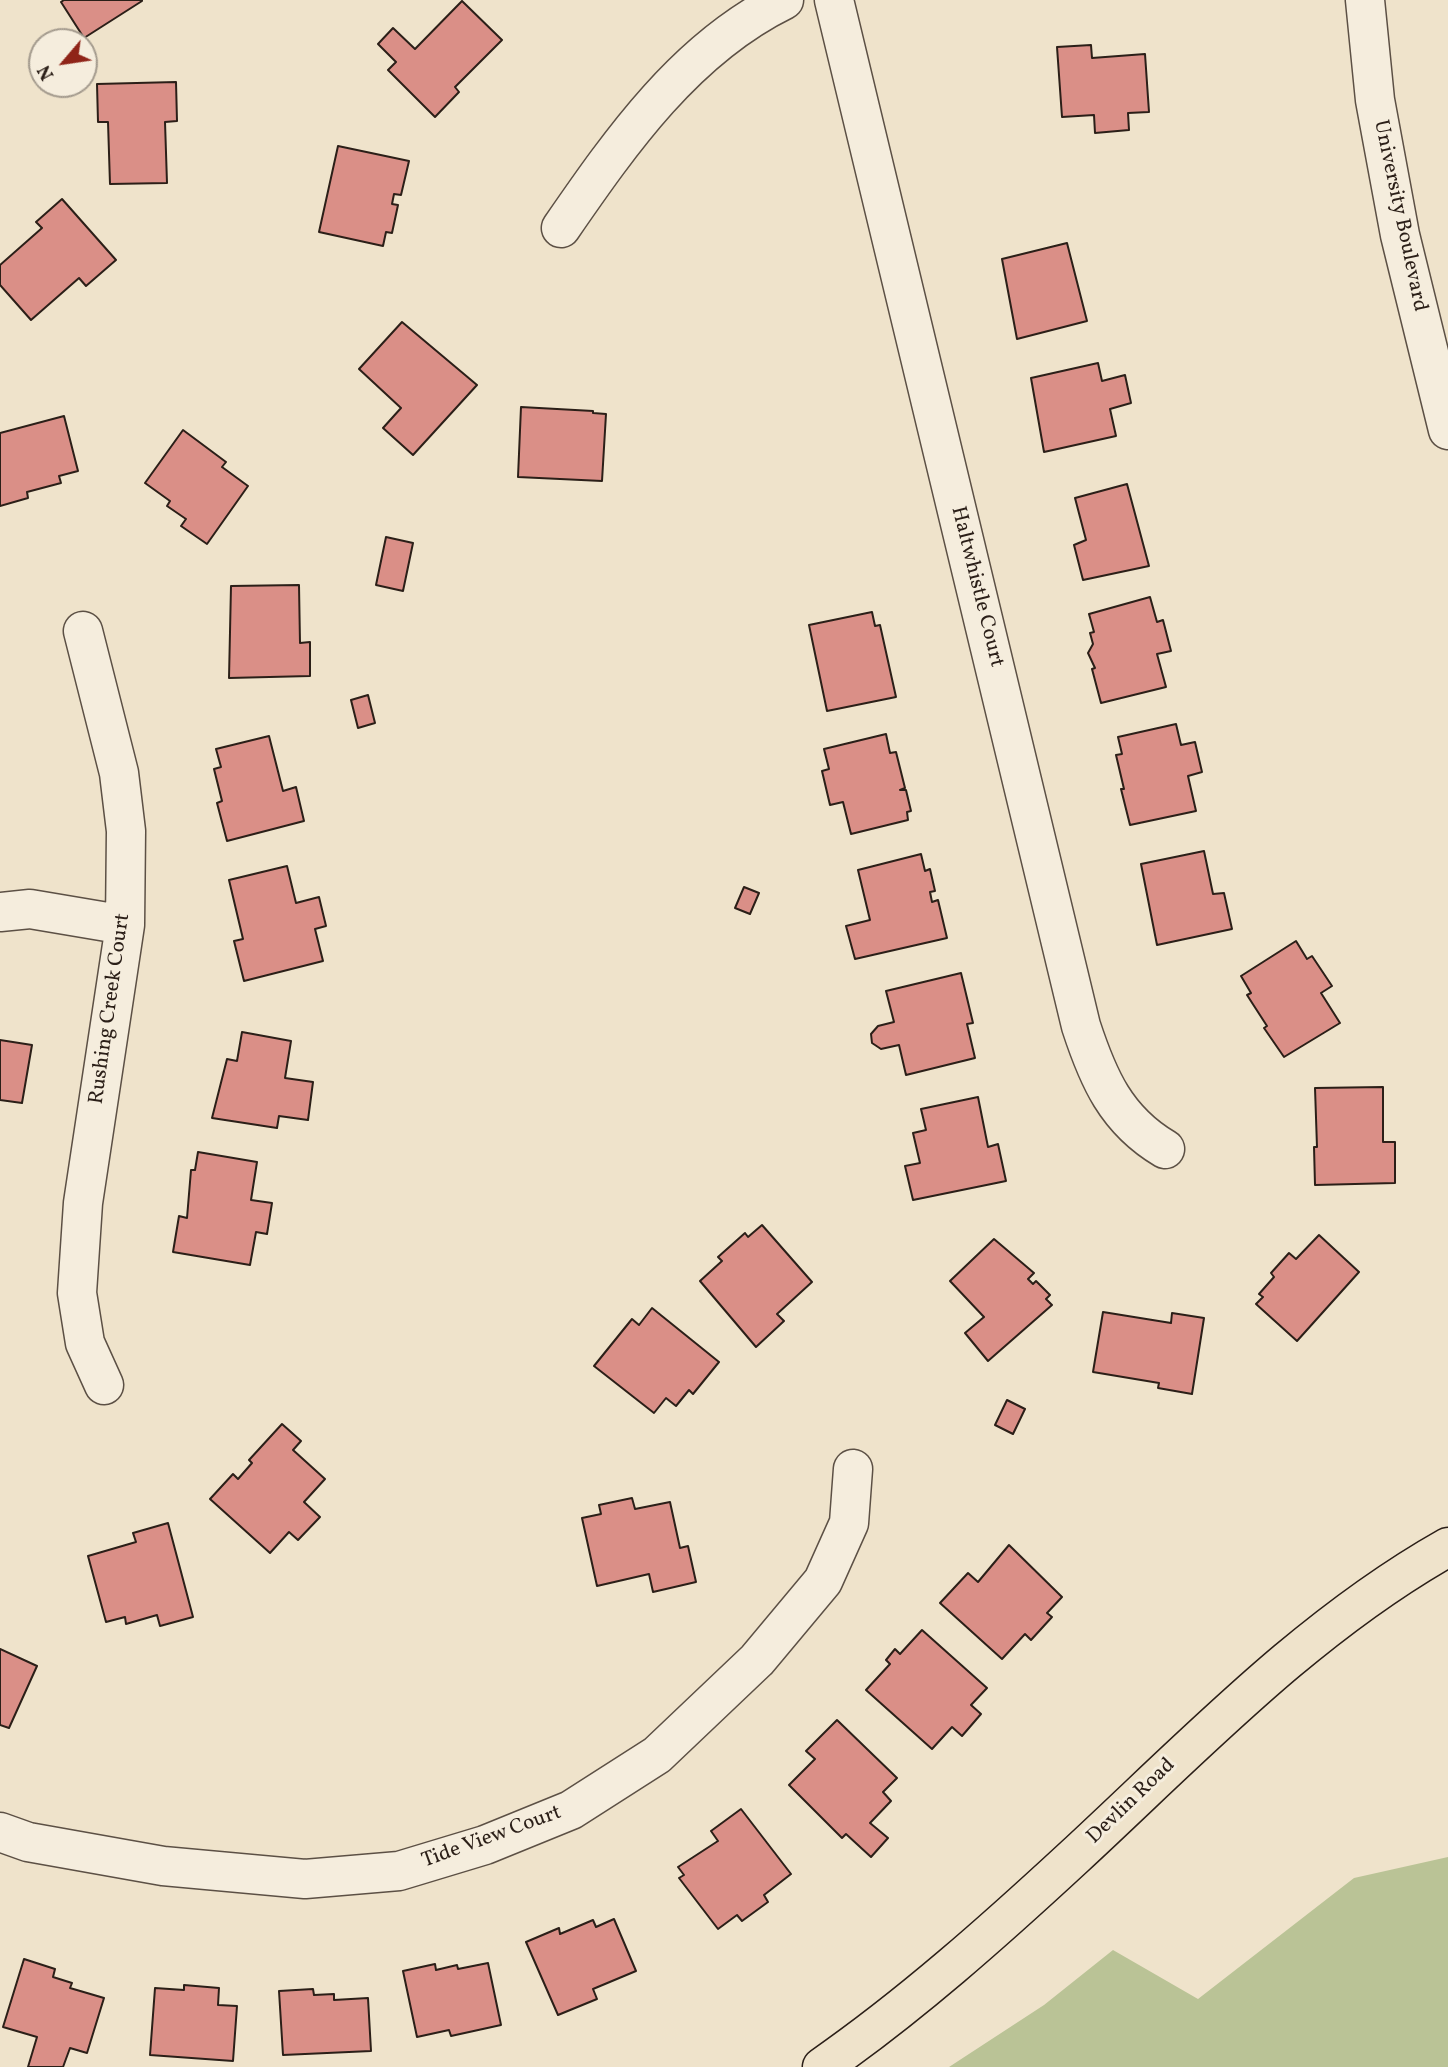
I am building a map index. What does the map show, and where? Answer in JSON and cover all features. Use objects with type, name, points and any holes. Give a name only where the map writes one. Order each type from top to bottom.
[{"type":"main road","name":"Devlin Road","points":[[822,2067],[967,1953],[1258,1685],[1318,1636],[1448,1546]]},
{"type":"street","points":[[561,228],[617,145],[670,86],[730,33],[783,0]]},
{"type":"street","name":"Haltwhistle Court","points":[[834,0],[1081,1026],[1094,1068],[1117,1106],[1146,1138],[1165,1149]]},
{"type":"street","name":"University Boulevard","points":[[1365,0],[1375,100],[1400,235],[1448,430]]},
{"type":"street","name":"Rushing Creek Court","points":[[83,631],[118,774],[126,831],[125,925],[83,1203],[77,1293],[85,1343],[104,1385]]},
{"type":"street","points":[[0,912],[30,909],[125,925]]},
{"type":"street","name":"Tide View Court","points":[[0,1832],[28,1842],[163,1866],[305,1879],[399,1871],[485,1845],[571,1810],[657,1755],[757,1660],[823,1581],[849,1523],[853,1469]]},
{"type":"green space","points":[[1448,1857],[1448,2067],[949,2067],[1044,2005],[1113,1950],[1198,1999],[1354,1878]]},
{"type":"building","points":[[142,0],[98,29],[78,28],[61,2]]},
{"type":"building","points":[[462,1],[502,40],[455,87],[459,92],[435,117],[388,70],[396,62],[378,44],[393,28],[415,49]]},
{"type":"building","points":[[1091,45],[1092,58],[1145,54],[1149,112],[1128,113],[1129,130],[1095,133],[1094,115],[1062,117],[1057,47]]},
{"type":"building","points":[[176,82],[177,121],[165,122],[167,183],[110,184],[108,122],[98,122],[98,84]]},
{"type":"building","points":[[338,146],[409,161],[401,195],[394,194],[392,204],[398,205],[392,233],[386,232],[383,246],[319,232]]},
{"type":"building","points":[[62,199],[116,260],[86,286],[79,278],[31,320],[0,285],[0,265],[42,228],[36,222]]},
{"type":"building","points":[[1067,243],[1087,321],[1017,339],[1002,259]]},
{"type":"building","points":[[402,322],[477,385],[413,455],[383,428],[401,408],[359,369]]},
{"type":"building","points":[[1098,363],[1102,381],[1125,375],[1131,403],[1110,409],[1116,436],[1044,452],[1031,378]]},
{"type":"building","points":[[521,407],[606,414],[602,481],[518,477]]},
{"type":"building","points":[[64,416],[78,471],[59,476],[61,483],[27,492],[28,498],[0,506],[0,433]]},
{"type":"building","points":[[183,430],[226,462],[222,467],[248,486],[207,544],[181,526],[186,519],[167,506],[170,501],[145,483]]},
{"type":"building","points":[[1127,484],[1149,566],[1083,580],[1074,545],[1086,540],[1075,498]]},
{"type":"building","points":[[386,537],[413,543],[403,591],[376,585]]},
{"type":"building","points":[[299,585],[300,643],[310,642],[310,676],[229,678],[231,586]]},
{"type":"building","points":[[1150,597],[1157,622],[1163,620],[1171,651],[1157,654],[1166,687],[1101,703],[1092,669],[1095,668],[1088,653],[1093,644],[1090,633],[1094,632],[1089,614]]},
{"type":"building","points":[[872,612],[875,626],[880,625],[896,697],[827,711],[809,625]]},
{"type":"building","points":[[368,695],[375,723],[358,728],[351,700]]},
{"type":"building","points":[[1176,724],[1181,745],[1195,742],[1202,772],[1188,776],[1196,811],[1130,825],[1116,755],[1122,754],[1118,737]]},
{"type":"building","points":[[886,734],[890,753],[896,752],[905,788],[900,790],[906,790],[911,811],[907,812],[908,820],[851,834],[843,802],[830,805],[822,771],[829,769],[824,749]]},
{"type":"building","points":[[269,736],[283,791],[296,787],[304,821],[227,841],[217,803],[222,801],[214,769],[221,767],[216,749]]},
{"type":"building","points":[[1204,851],[1213,894],[1224,893],[1232,929],[1157,945],[1141,864]]},
{"type":"building","points":[[921,854],[925,871],[930,869],[935,891],[930,892],[932,902],[938,900],[947,938],[855,959],[846,926],[870,920],[858,870]]},
{"type":"building","points":[[287,866],[296,903],[319,897],[326,926],[315,929],[323,961],[244,981],[234,941],[243,939],[229,880]]},
{"type":"building","points":[[744,887],[759,893],[750,914],[735,908]]},
{"type":"building","points":[[1296,941],[1307,959],[1312,956],[1332,986],[1321,993],[1340,1023],[1284,1057],[1264,1028],[1267,1026],[1247,995],[1251,993],[1241,976]]},
{"type":"building","points":[[961,973],[973,1023],[967,1024],[975,1058],[906,1075],[899,1045],[881,1049],[872,1043],[871,1034],[878,1026],[894,1022],[886,991]]},
{"type":"building","points":[[242,1032],[291,1041],[285,1078],[313,1082],[308,1120],[279,1116],[277,1128],[212,1118],[227,1059],[237,1061]]},
{"type":"building","points":[[0,1040],[32,1045],[22,1103],[0,1100]]},
{"type":"building","points":[[1383,1087],[1383,1142],[1395,1142],[1395,1183],[1315,1185],[1315,1088]]},
{"type":"building","points":[[978,1097],[988,1147],[998,1144],[1006,1181],[913,1200],[905,1166],[920,1163],[913,1133],[926,1130],[921,1109]]},
{"type":"building","points":[[198,1152],[257,1162],[251,1200],[272,1203],[267,1234],[256,1232],[250,1265],[173,1252],[179,1216],[187,1218],[191,1170],[195,1170]]},
{"type":"building","points":[[762,1225],[812,1282],[777,1314],[784,1321],[756,1347],[700,1281],[722,1261],[718,1257],[745,1233],[748,1237]]},
{"type":"building","points":[[1319,1235],[1359,1272],[1297,1341],[1256,1304],[1263,1297],[1259,1294],[1274,1277],[1271,1273],[1289,1253],[1296,1259]]},
{"type":"building","points":[[994,1239],[1034,1273],[1028,1279],[1033,1284],[1036,1281],[1050,1295],[1046,1299],[1052,1305],[988,1361],[965,1333],[984,1317],[950,1281]]},
{"type":"building","points":[[652,1308],[719,1362],[693,1394],[689,1390],[676,1406],[666,1398],[654,1413],[594,1366],[632,1319],[639,1325]]},
{"type":"building","points":[[1103,1312],[1171,1323],[1172,1313],[1204,1318],[1192,1394],[1158,1388],[1159,1383],[1093,1372]]},
{"type":"building","points":[[1007,1400],[1025,1409],[1013,1434],[995,1425]]},
{"type":"building","points":[[282,1424],[301,1441],[293,1450],[325,1479],[304,1502],[320,1517],[298,1540],[289,1532],[270,1553],[210,1499],[233,1474],[238,1479],[252,1463],[249,1460]]},
{"type":"building","points":[[632,1498],[635,1509],[670,1502],[680,1548],[688,1546],[696,1582],[653,1592],[649,1574],[597,1586],[582,1518],[601,1514],[599,1505]]},
{"type":"building","points":[[168,1523],[193,1617],[160,1626],[157,1615],[126,1624],[125,1617],[106,1622],[88,1556],[136,1542],[133,1533]]},
{"type":"building","points":[[1009,1545],[1062,1597],[1047,1613],[1052,1617],[1031,1640],[1025,1634],[1002,1659],[940,1603],[968,1573],[978,1582]]},
{"type":"building","points":[[922,1630],[987,1688],[971,1705],[981,1714],[962,1736],[952,1727],[932,1749],[866,1690],[890,1664],[886,1660],[895,1649],[900,1654]]},
{"type":"building","points":[[0,1649],[37,1666],[9,1728],[0,1725]]},
{"type":"building","points":[[837,1720],[897,1778],[883,1792],[891,1801],[870,1823],[888,1838],[871,1857],[846,1834],[842,1838],[789,1785],[815,1759],[806,1751]]},
{"type":"building","points":[[741,1809],[791,1874],[764,1895],[768,1902],[742,1921],[737,1915],[718,1929],[679,1878],[684,1875],[678,1867],[718,1841],[711,1831]]},
{"type":"building","points":[[614,1919],[636,1971],[593,1989],[597,1999],[558,2015],[526,1942],[559,1928],[560,1934],[593,1920],[596,1927]]},
{"type":"building","points":[[24,1959],[55,1969],[53,1977],[72,1983],[70,1988],[104,1998],[87,2053],[70,2048],[63,2067],[28,2067],[37,2037],[3,2027]]},
{"type":"building","points":[[488,1963],[501,2025],[451,2036],[449,2030],[417,2037],[403,1971],[435,1964],[436,1970],[457,1965],[458,1969]]},
{"type":"building","points":[[184,1985],[219,1988],[218,2005],[237,2006],[233,2061],[150,2055],[155,1988],[184,1990]]},
{"type":"building","points":[[313,1989],[314,1995],[334,1994],[334,2000],[368,1998],[371,2051],[283,2055],[279,1991]]}]
